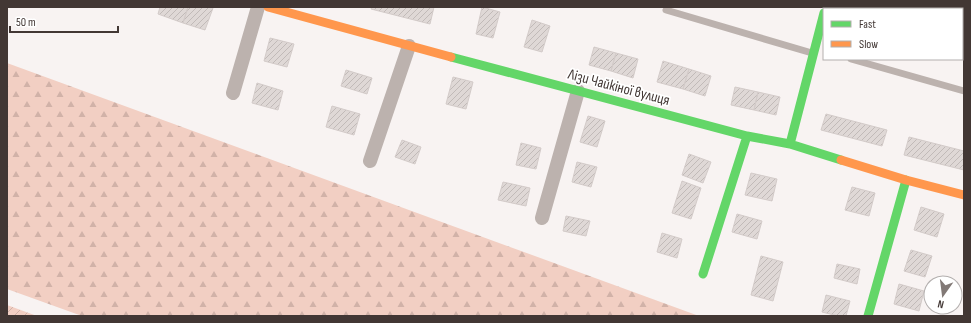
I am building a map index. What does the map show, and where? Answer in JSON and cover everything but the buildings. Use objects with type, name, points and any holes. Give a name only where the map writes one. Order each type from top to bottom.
[{"type":"street","points":[[233,93],[258,7]]},
{"type":"street","name":"Лізи Чайкіної вулиця","points":[[268,7],[747,136],[790,144],[906,180],[964,195]]},
{"type":"street","points":[[790,144],[816,51],[823,18]]},
{"type":"street","points":[[370,161],[409,46]]},
{"type":"street","points":[[542,218],[578,91]]},
{"type":"street","points":[[702,274],[747,136]]},
{"type":"street","points":[[868,316],[906,180]]},
{"type":"lane","points":[[666,10],[816,51]]},
{"type":"lane","points":[[855,60],[964,91]]},
{"type":"green space","points":[[7,63],[699,316],[82,316],[7,289]]},
{"type":"green space","points":[[7,305],[37,316],[7,316]]},
{"type":"traffic: fast","points":[[790,144],[823,17]]},
{"type":"traffic: fast","points":[[451,57],[747,136],[790,144],[841,160]]},
{"type":"traffic: fast","points":[[703,274],[747,136]]},
{"type":"traffic: fast","points":[[868,316],[906,180]]},
{"type":"traffic: slow","points":[[268,7],[451,57]]},
{"type":"traffic: slow","points":[[841,160],[906,180],[964,195]]}]
